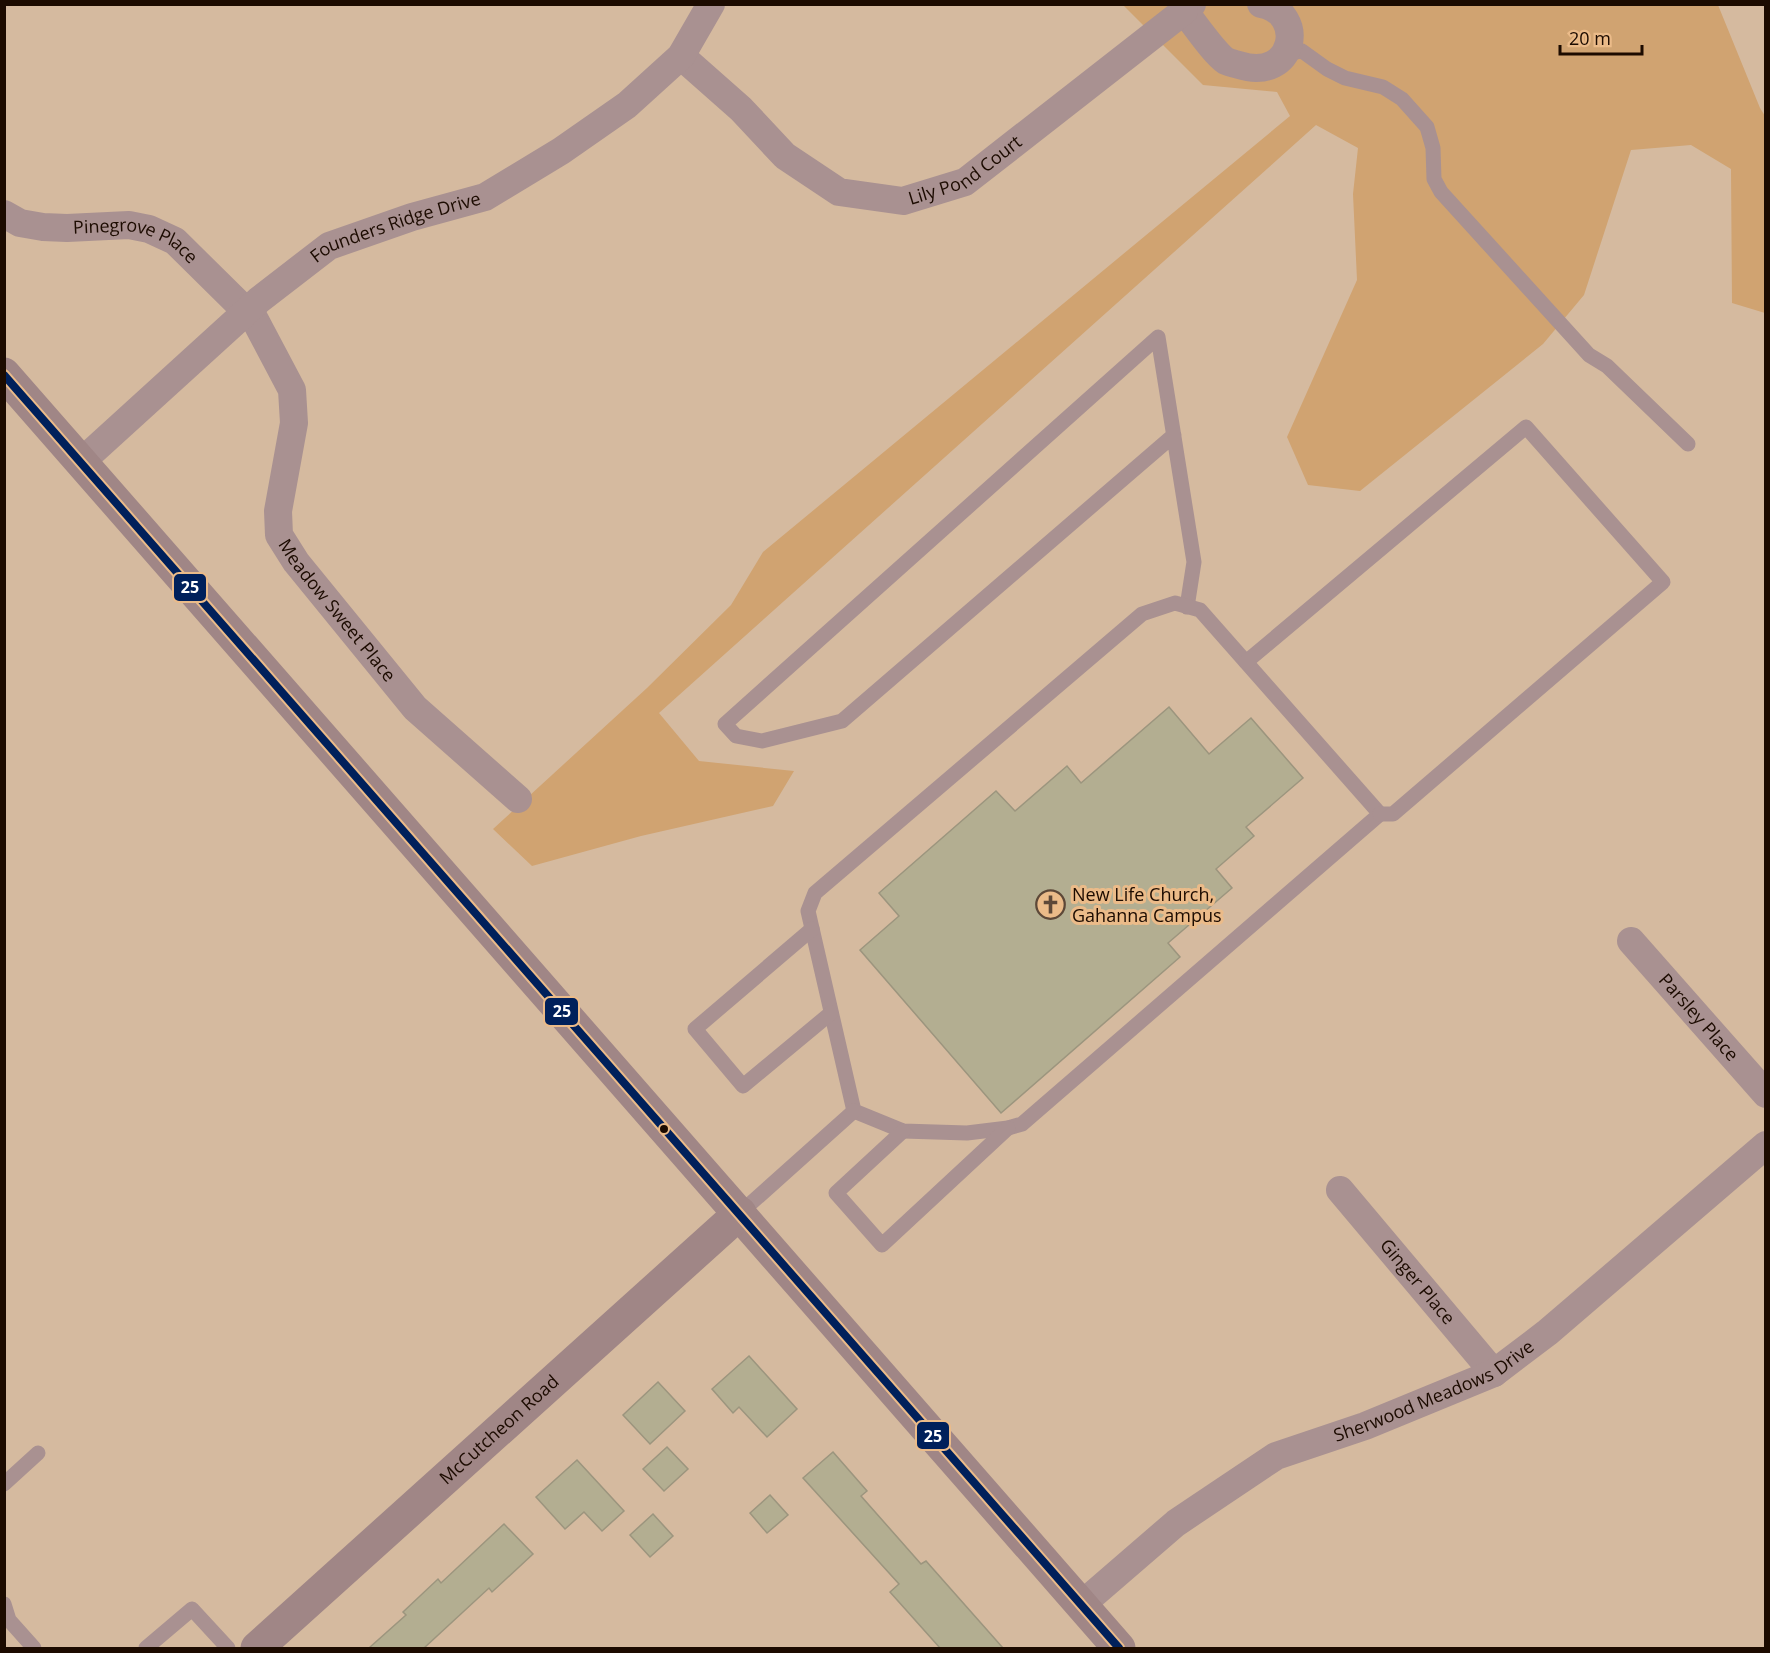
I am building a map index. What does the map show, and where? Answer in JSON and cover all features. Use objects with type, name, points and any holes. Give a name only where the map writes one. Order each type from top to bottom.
[{"type":"main road","points":[[4,374],[1119,1648]]},
{"type":"main road","name":"McCutcheon Road","points":[[257,1648],[740,1213]]},
{"type":"street","name":"Founders Ridge Drive","points":[[81,462],[246,311],[329,246],[412,217],[484,197],[561,151],[627,105],[681,56],[711,4]]},
{"type":"street","points":[[1261,4],[1270,6],[1284,18],[1290,36],[1286,54]]},
{"type":"street","name":"Lily Pond Court","points":[[681,56],[741,109],[785,156],[839,192],[903,201],[965,182],[1188,8],[1226,61],[1253,69],[1272,67],[1286,54]]},
{"type":"street","name":"Pinegrove Place","points":[[4,214],[20,223],[43,227],[129,225],[149,229],[175,241],[246,311]]},
{"type":"street","name":"Meadow Sweet Place","points":[[246,311],[255,320],[292,390],[294,423],[278,511],[279,535],[296,562],[415,708],[518,799]]},
{"type":"street","name":"Parsley Place","points":[[1631,942],[1766,1094]]},
{"type":"street","name":"Sherwood Meadows Drive","points":[[1081,1605],[1176,1523],[1276,1456],[1365,1426],[1494,1373],[1548,1332],[1766,1145]]},
{"type":"street","name":"Ginger Place","points":[[1340,1190],[1494,1373]]},
{"type":"lane","points":[[1286,54],[1302,51],[1326,69],[1345,78],[1383,87],[1402,99],[1426,127],[1433,148],[1434,179],[1442,192],[1589,355],[1607,366],[1688,444]]},
{"type":"lane","points":[[1174,435],[842,721],[762,741],[736,736],[724,724],[1158,337],[1174,435],[1194,562],[1187,607]]},
{"type":"lane","points":[[854,1111],[903,1131],[967,1133],[1022,1124],[1380,814],[1393,814],[1663,582],[1526,427],[1246,662]]},
{"type":"lane","points":[[854,1111],[808,911],[815,893],[1142,614],[1175,603],[1200,610],[1380,814]]},
{"type":"lane","points":[[812,929],[695,1029],[743,1086],[831,1013]]},
{"type":"lane","points":[[740,1213],[854,1111]]},
{"type":"lane","points":[[903,1131],[836,1192],[882,1245],[1008,1128]]},
{"type":"lane","points":[[4,1484],[39,1453]]},
{"type":"lane","points":[[4,1604],[9,1620],[34,1648]]},
{"type":"lane","points":[[146,1648],[192,1609],[228,1648]]},
{"type":"shaded area","points":[[1123,5],[1718,5],[1765,116],[1765,313],[1732,303],[1731,169],[1691,145],[1631,150],[1584,295],[1543,344],[1360,491],[1308,485],[1287,437],[1357,280],[1353,194],[1358,148],[1316,125],[659,713],[699,761],[794,771],[773,806],[641,836],[532,866],[493,829],[647,688],[731,605],[763,552],[1290,116],[1277,92],[1203,85]]},
{"type":"building","name":"New Life Church, Gahanna Campus","points":[[1169,707],[1209,754],[1251,718],[1303,778],[1246,827],[1254,836],[1216,869],[1232,888],[1168,943],[1180,957],[1001,1113],[860,950],[899,916],[879,893],[996,791],[1015,811],[1067,766],[1081,783]]},
{"type":"building","points":[[749,1356],[797,1409],[767,1437],[739,1407],[733,1413],[712,1389]]},
{"type":"building","points":[[658,1382],[685,1411],[650,1444],[623,1415]]},
{"type":"building","points":[[667,1447],[688,1469],[664,1491],[643,1469]]},
{"type":"building","points":[[833,1452],[867,1491],[861,1496],[921,1564],[926,1561],[1003,1648],[940,1648],[890,1592],[899,1584],[803,1478]]},
{"type":"building","points":[[577,1460],[624,1511],[602,1531],[584,1512],[565,1529],[536,1497]]},
{"type":"building","points":[[770,1495],[788,1515],[767,1533],[750,1513]]},
{"type":"building","points":[[653,1514],[673,1536],[650,1557],[630,1535]]},
{"type":"building","points":[[504,1524],[533,1554],[492,1592],[489,1588],[424,1648],[369,1648],[406,1615],[403,1612],[438,1579],[441,1583]]},
{"type":"transit line","name":"25","points":[[4,375],[1119,1648]]},
{"type":"place","name":"New Life Church, Gahanna Campus","points":[[1051,905]]}]
